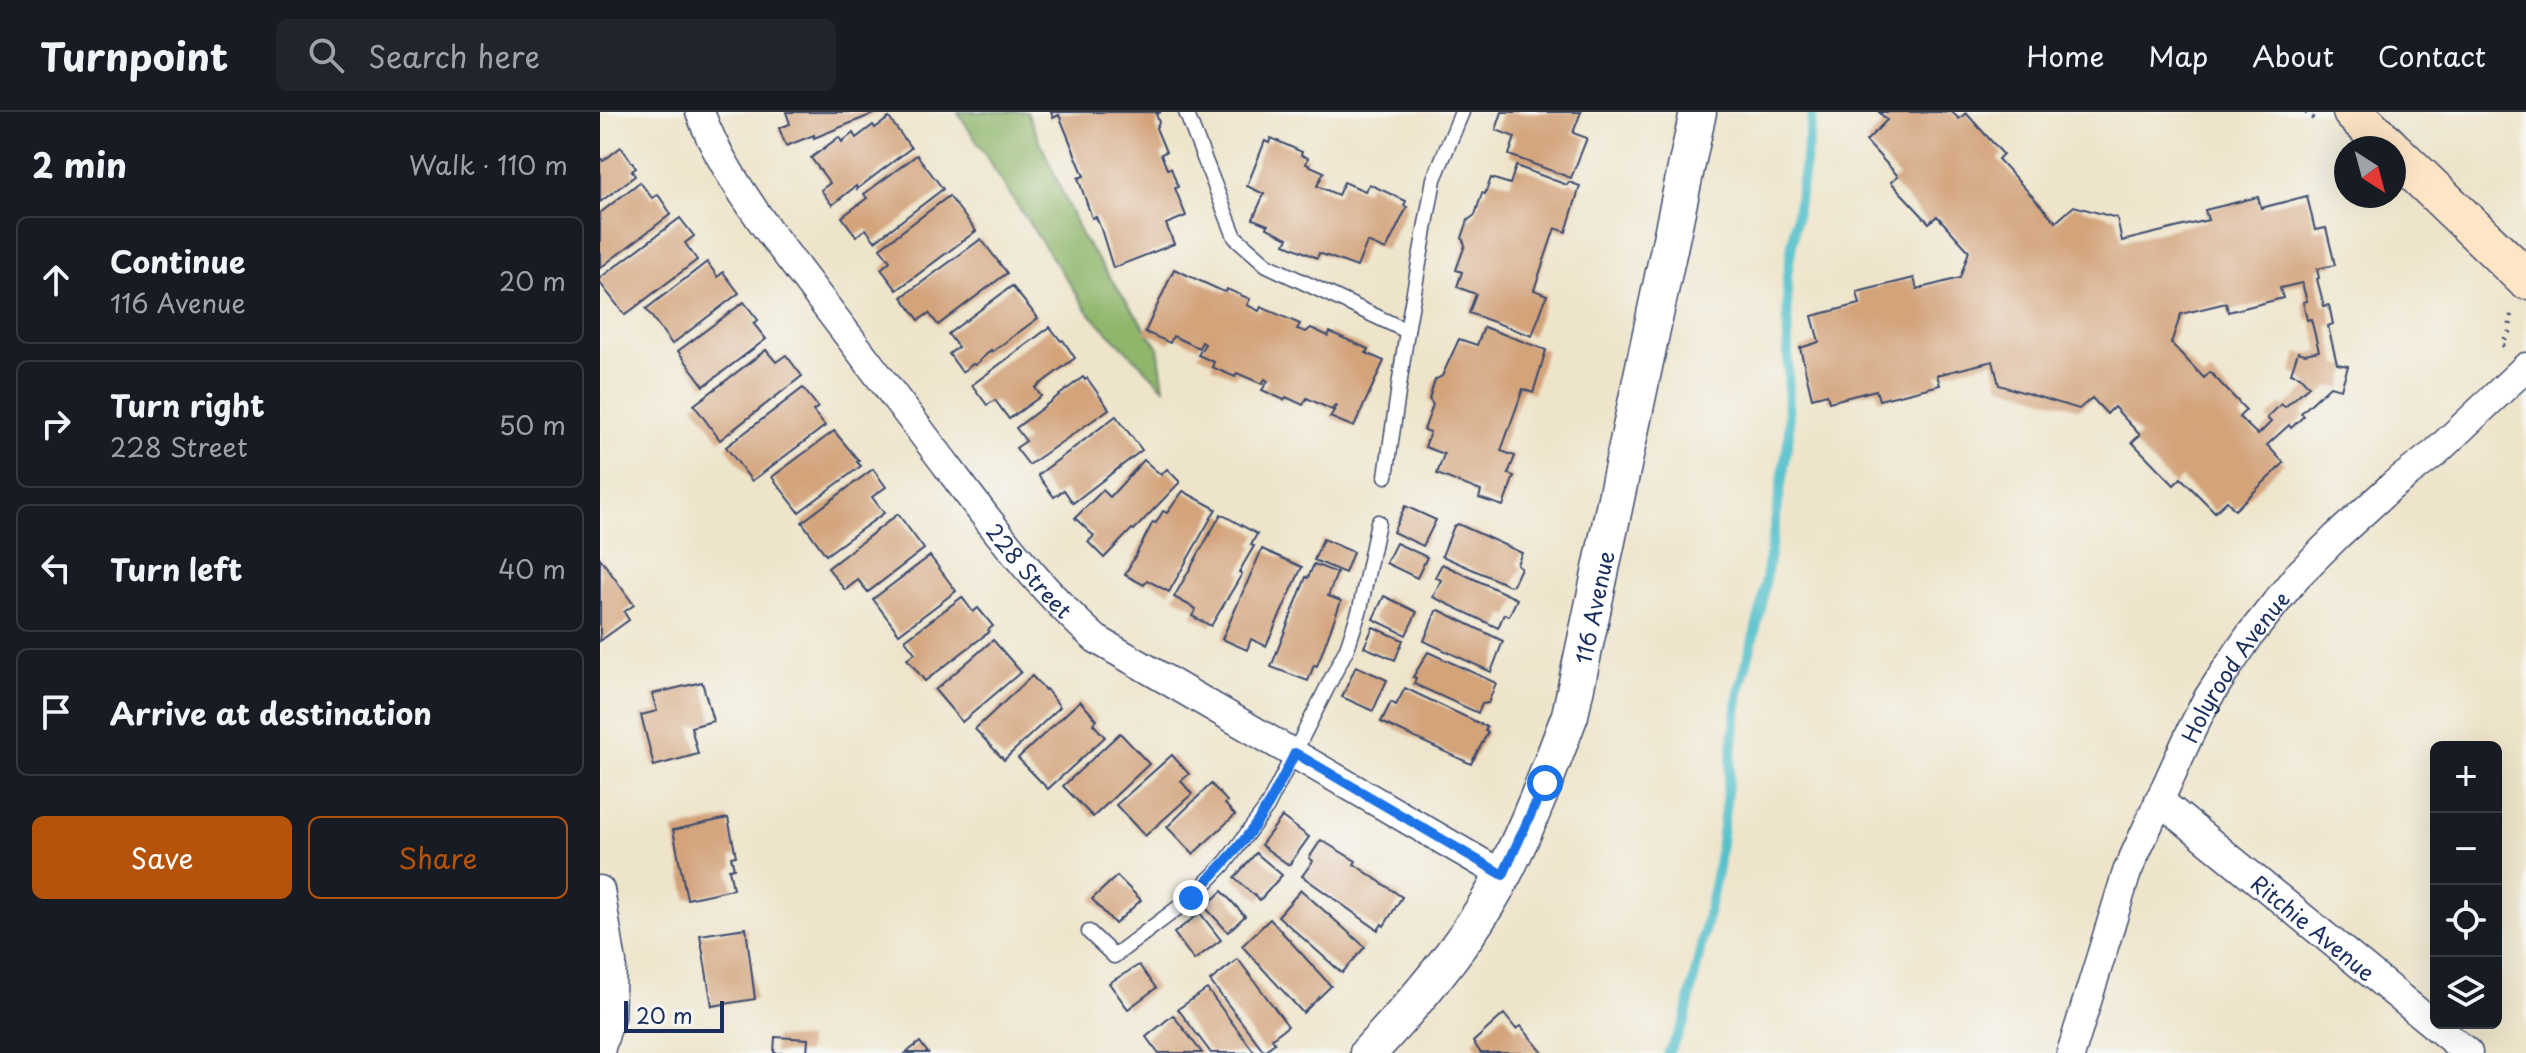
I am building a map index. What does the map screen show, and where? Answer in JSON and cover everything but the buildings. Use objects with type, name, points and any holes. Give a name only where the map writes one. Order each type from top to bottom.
[{"type":"main road","points":[[2353,112],[2378,136]]},
{"type":"main road","points":[[2406,166],[2519,296]]},
{"type":"street","name":"228 Street","points":[[700,112],[713,144],[765,226],[989,521],[1066,613],[1096,639],[1503,875]]},
{"type":"street","name":"116 Avenue","points":[[1368,1053],[1437,972],[1472,925],[1503,875],[1545,783],[1570,715],[1698,112]]},
{"type":"street","name":"Holyrood Avenue","points":[[2071,1053],[2127,872],[2206,701],[2250,635],[2297,576],[2368,506],[2435,453],[2526,367]]},
{"type":"street","name":"Ritchie Avenue","points":[[2159,800],[2468,1053]]},
{"type":"street","points":[[600,890],[612,963],[610,1017],[600,1051]]},
{"type":"lane","points":[[1186,112],[1235,237],[1267,265],[1407,331]]},
{"type":"lane","points":[[1386,476],[1407,331],[1434,179],[1462,112]]},
{"type":"lane","points":[[1089,932],[1114,956],[1191,898],[1249,833],[1267,807],[1347,648],[1360,609],[1378,522]]},
{"type":"path","points":[[2502,344],[2509,332],[2519,296]]},
{"type":"green space","points":[[958,112],[1027,112],[1082,237],[1158,347],[1164,388],[1090,314]]},
{"type":"waterway","points":[[1668,1053],[1685,1021],[1718,867],[1739,692],[1761,609],[1789,436],[1787,276],[1813,112]]},
{"type":"route","points":[[1191,898],[1249,833],[1267,807],[1295,753],[1503,875],[1545,783]]}]
